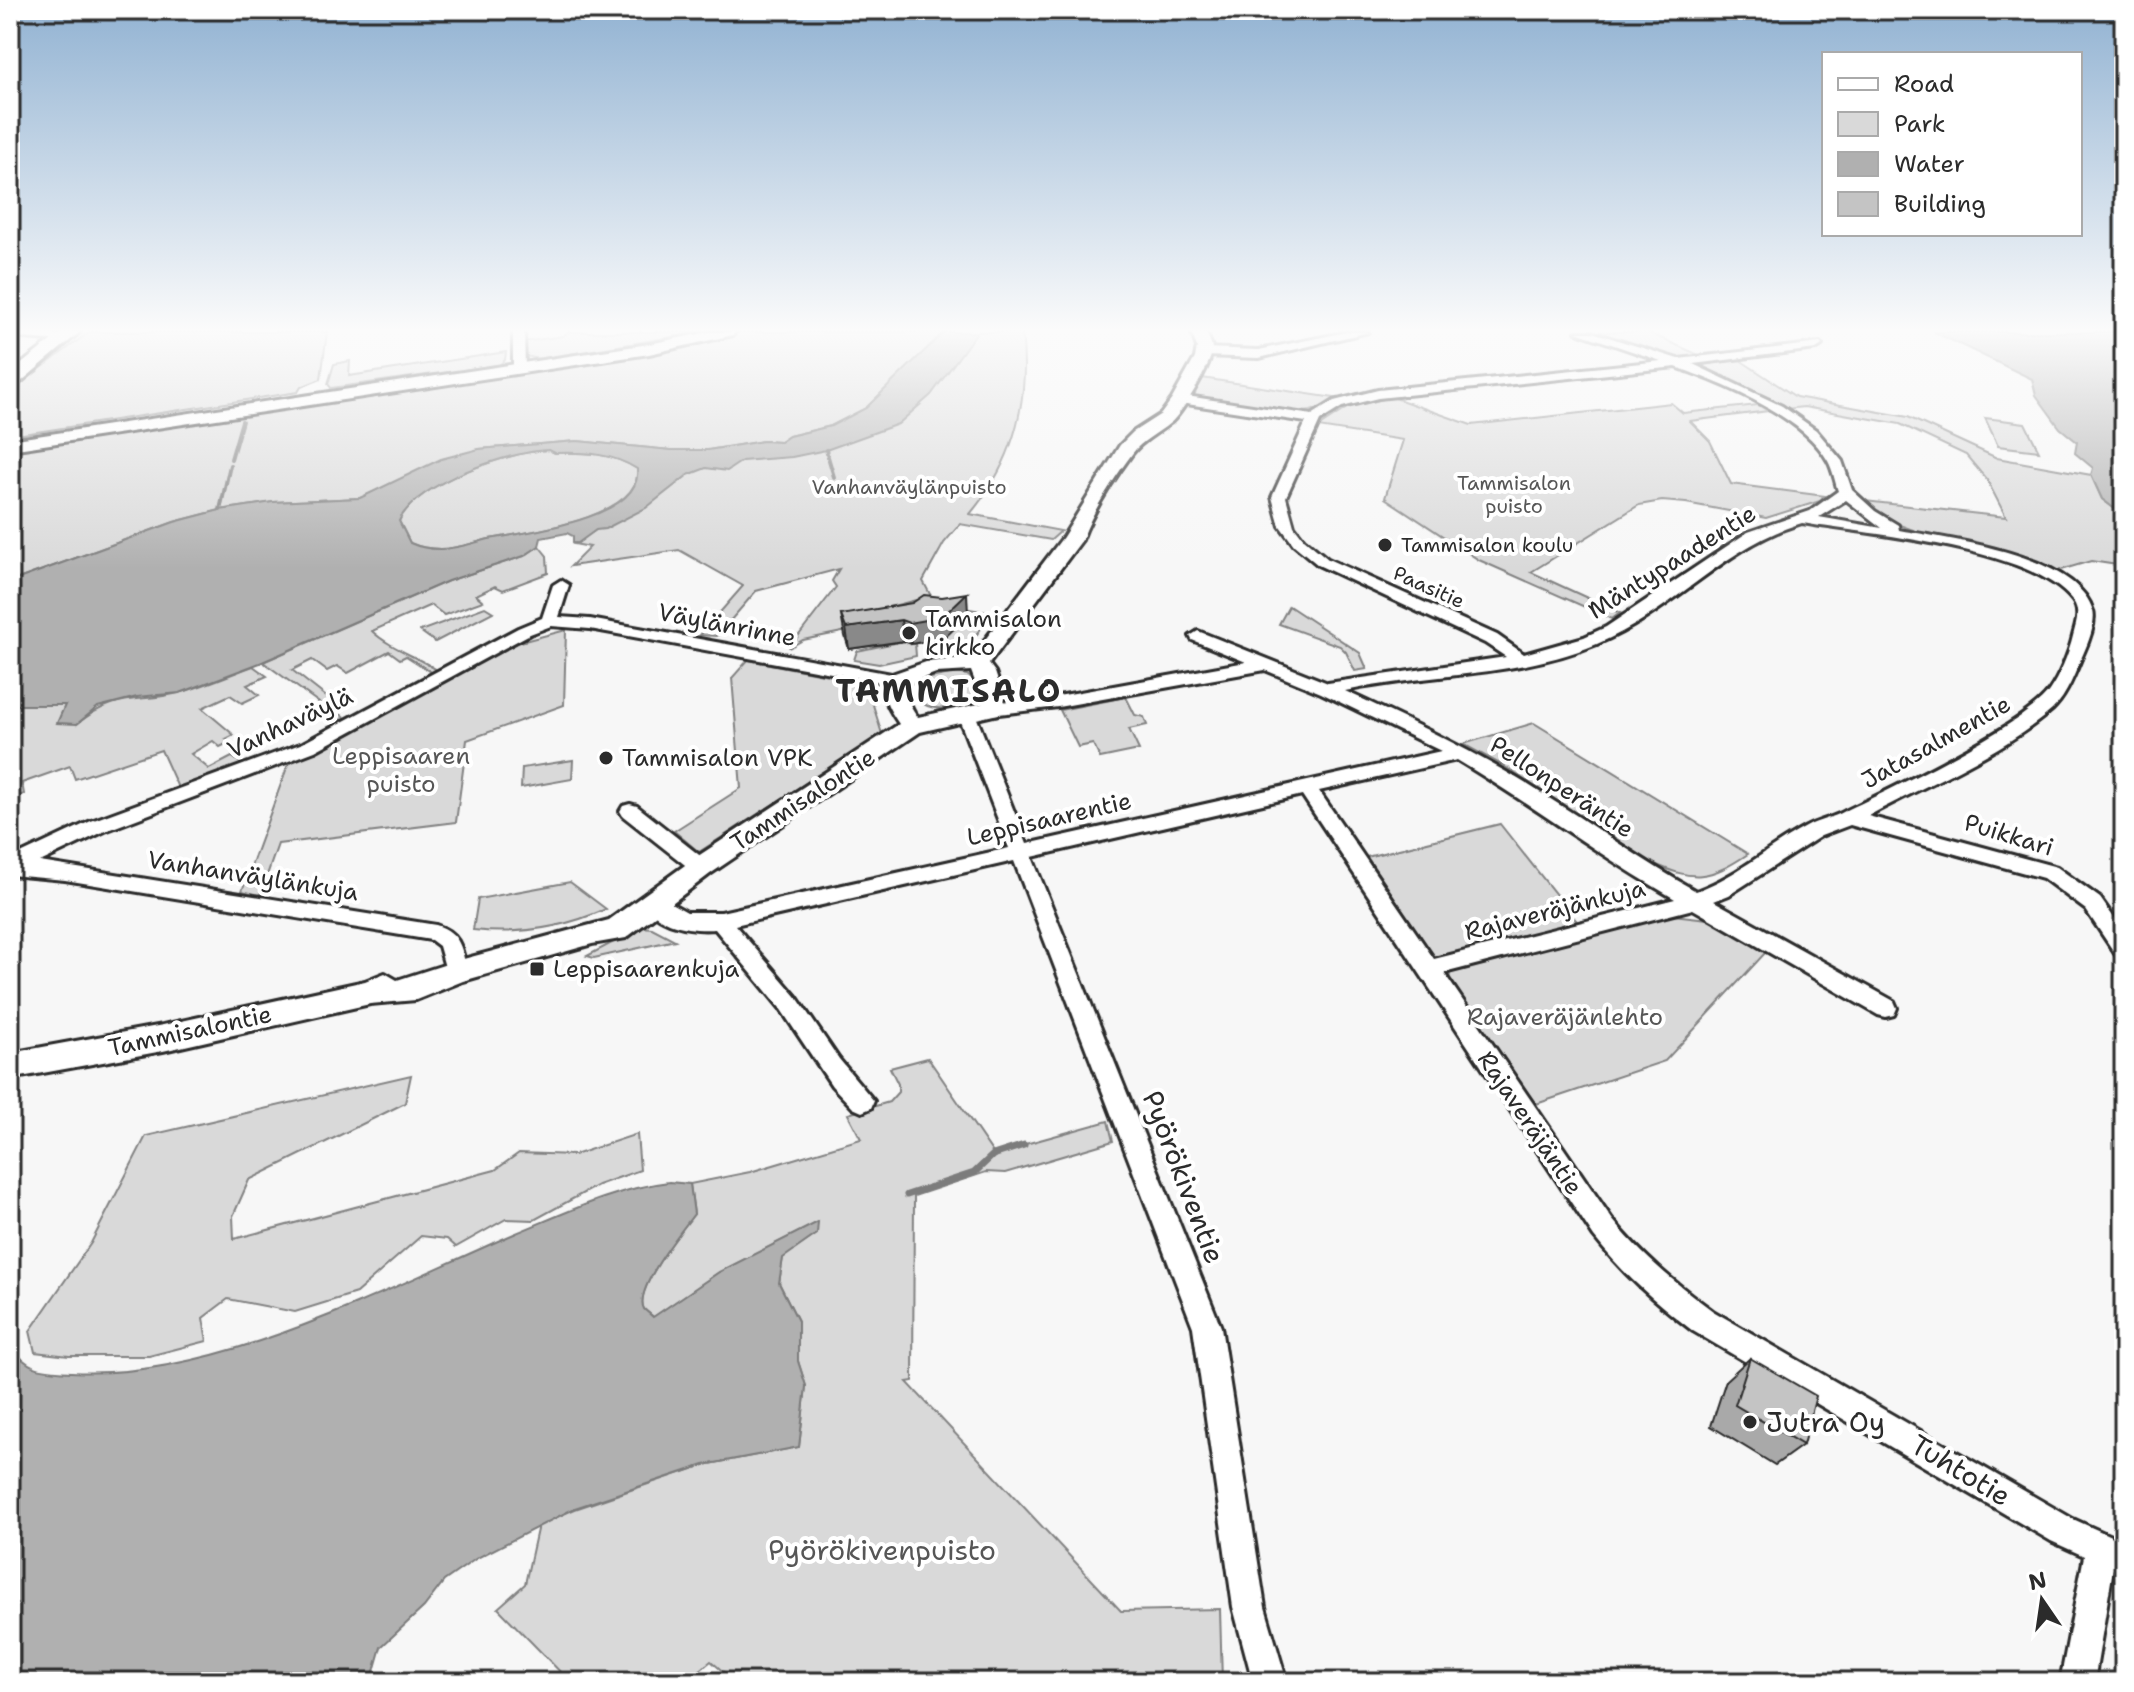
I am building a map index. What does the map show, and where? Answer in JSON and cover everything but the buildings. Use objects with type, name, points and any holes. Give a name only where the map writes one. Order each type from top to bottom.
[{"type":"street","points":[[10,445],[238,411]]},
{"type":"street","points":[[1172,411],[1126,449],[1078,525],[1072,540],[977,665],[931,669],[897,680],[895,691],[901,711],[913,726],[990,709],[1023,707],[1206,671],[1263,665]]},
{"type":"street","points":[[1260,411],[1314,419],[1327,411]]},
{"type":"street","points":[[1779,411],[1795,421],[1835,463],[1845,492],[1870,514],[1907,536]]},
{"type":"street","name":"Paasitie","points":[[1314,419],[1279,497],[1283,519],[1292,534],[1333,568],[1491,639],[1520,659]]},
{"type":"street","name":"Mäntypaadentie","points":[[1327,689],[1520,659],[1568,648],[1628,622],[1758,532],[1837,503],[1845,492]]},
{"type":"street","name":"Jatasalmentie","points":[[1696,901],[1722,890],[1814,831],[1849,818],[2008,733],[2046,705],[2066,675],[2086,626],[2080,599],[2042,571],[1998,553],[1799,518]]},
{"type":"street","points":[[549,621],[561,585]]},
{"type":"street","name":"Väylänrinne","points":[[549,621],[590,624],[897,680]]},
{"type":"street","name":"Vanhaväylä","points":[[11,869],[98,826],[309,747],[534,625],[549,621]]},
{"type":"street","name":"Pellonperäntie","points":[[1198,636],[1327,689],[1460,753],[1535,798],[1639,869],[1886,1008]]},
{"type":"street","points":[[977,665],[984,672],[995,705],[990,709]]},
{"type":"street","name":"Pyörökiventie","points":[[967,716],[1207,1327],[1249,1607],[1270,1682]]},
{"type":"street","name":"Tammisalontie","points":[[10,1066],[163,1038],[370,992],[416,988],[456,972],[625,925],[701,867],[913,726]]},
{"type":"street","name":"Leppisaarentie","points":[[653,901],[666,911],[694,923],[721,920],[1460,753]]},
{"type":"street","name":"Rajaveräjäntie","points":[[1306,787],[1603,1228],[1628,1259],[1660,1289]]},
{"type":"street","points":[[630,811],[701,867]]},
{"type":"street","name":"Puikkari","points":[[1849,818],[2050,872],[2093,904],[2124,949]]},
{"type":"street","name":"Vanhanväylänkuja","points":[[11,869],[65,872],[436,933],[449,941],[456,972]]},
{"type":"street","name":"Rajaveräjänkuja","points":[[1427,969],[1696,901]]},
{"type":"street","points":[[721,920],[788,1002],[845,1087],[862,1101]]},
{"type":"street","name":"Tuhtotie","points":[[1660,1289],[1703,1321],[2062,1530],[2112,1553]]},
{"type":"street","points":[[2077,1682],[2112,1553]]},
{"type":"green space","points":[[10,411],[174,411],[10,436]]},
{"type":"green space","points":[[255,411],[860,411],[831,426],[789,436],[780,442],[763,441],[708,450],[671,450],[577,441],[479,449],[360,498],[273,502],[220,510],[174,522],[10,582],[10,449]]},
{"type":"green space","name":"Vanhanväylänpuisto","points":[[867,411],[1020,411],[1016,429],[998,473],[970,514],[1061,531],[1051,540],[960,524],[944,543],[923,581],[931,596],[882,609],[941,604],[992,613],[970,644],[939,651],[937,647],[947,644],[944,638],[960,624],[958,620],[901,620],[803,640],[789,648],[836,587],[832,581],[839,569],[756,591],[717,636],[700,635],[743,586],[679,550],[571,566],[590,547],[574,544],[689,470],[819,445]]},
{"type":"green space","name":"Tammisalon puisto","points":[[1342,411],[1431,411],[1471,425],[1599,411],[1768,411],[1690,421],[1710,441],[1731,484],[1825,496],[1820,501],[1766,518],[1686,503],[1662,501],[1639,505],[1531,572],[1620,613],[1612,619],[1479,560],[1385,498],[1403,440],[1318,427]]},
{"type":"green space","points":[[1826,411],[1874,411],[1908,417],[1997,458],[2091,475],[2102,499],[2124,516],[2124,566],[2091,561],[2054,572],[1999,549],[1929,536],[1875,513],[1865,501],[2006,517],[1987,480],[1966,455],[1900,424]]},
{"type":"green space","points":[[1985,418],[2025,423],[2039,451],[1998,446]]},
{"type":"green space","points":[[549,450],[598,455],[628,464],[637,469],[634,486],[621,500],[602,512],[552,527],[446,549],[410,543],[399,521],[424,494],[443,482],[488,463]]},
{"type":"green space","points":[[539,546],[547,556],[548,573],[503,590],[495,586],[476,595],[483,601],[444,615],[431,605],[372,631],[437,670],[433,673],[406,656],[400,659],[389,651],[348,673],[337,666],[327,671],[312,660],[292,670],[343,710],[339,713],[347,719],[344,721],[263,662],[448,581],[524,556]]},
{"type":"green space","points":[[1289,606],[1360,653],[1367,669],[1355,671],[1340,646],[1279,624]]},
{"type":"green space","points":[[485,607],[493,612],[435,642],[420,631]]},
{"type":"green space","name":"Leppisaaren puisto","points":[[566,630],[564,705],[467,740],[456,822],[278,844],[260,895],[242,891],[289,762],[310,754],[509,645]]},
{"type":"green space","points":[[904,641],[915,643],[916,656],[879,664],[854,660],[857,651]]},
{"type":"green space","points":[[748,660],[866,682],[882,734],[699,852],[674,831],[741,788],[732,678]]},
{"type":"green space","points":[[253,666],[267,676],[247,685],[259,695],[242,703],[230,695],[202,708],[234,735],[226,739],[230,742],[220,747],[213,741],[191,754],[209,769],[232,757],[244,765],[179,790],[161,750],[75,779],[70,766],[22,783],[24,794],[10,799],[10,705],[66,705],[77,724],[117,703],[182,692]]},
{"type":"green space","points":[[955,673],[967,675],[975,681],[977,693],[971,699],[956,707],[939,708],[930,707],[916,698],[915,689],[925,679]]},
{"type":"green space","points":[[1126,697],[1135,715],[1144,717],[1147,725],[1129,729],[1139,750],[1100,758],[1093,744],[1078,747],[1060,710]]},
{"type":"green space","points":[[1534,723],[1748,854],[1722,869],[1701,875],[1678,873],[1665,868],[1650,862],[1502,765],[1463,744]]},
{"type":"green space","points":[[573,760],[572,779],[521,788],[522,768]]},
{"type":"green space","points":[[1500,824],[1579,924],[1437,961],[1367,857]]},
{"type":"green space","points":[[570,882],[606,909],[574,921],[541,928],[507,932],[473,930],[478,899]]},
{"type":"green space","name":"Rajaveräjänlehto","points":[[1673,915],[1716,920],[1766,952],[1665,1061],[1536,1104],[1449,981],[1450,973],[1461,967]]},
{"type":"green space","points":[[642,927],[652,928],[675,940],[594,958],[587,956]]},
{"type":"green space","name":"Pyörökivenpuisto","points":[[928,1058],[993,1153],[1108,1121],[1113,1141],[1005,1173],[986,1172],[914,1196],[913,1381],[907,1382],[1121,1611],[1220,1609],[1222,1682],[735,1682],[711,1661],[686,1682],[570,1682],[498,1608],[525,1584],[538,1525],[575,1509],[704,1465],[799,1447],[806,1386],[798,1361],[798,1321],[779,1283],[783,1257],[817,1234],[817,1223],[719,1272],[654,1317],[644,1309],[642,1300],[645,1288],[660,1260],[694,1214],[690,1184],[750,1172],[861,1139],[848,1114],[889,1102],[898,1092],[898,1084],[890,1068]]},
{"type":"green space","points":[[411,1075],[405,1103],[249,1180],[233,1216],[234,1239],[495,1170],[519,1153],[574,1155],[637,1134],[640,1170],[598,1185],[534,1220],[506,1219],[456,1247],[447,1239],[421,1236],[356,1293],[295,1312],[228,1299],[203,1318],[207,1341],[149,1356],[69,1356],[35,1352],[30,1331],[91,1243],[146,1136]]},
{"type":"water","points":[[860,411],[913,411],[898,424],[826,450],[792,457],[742,461],[727,471],[706,468],[688,475],[646,508],[605,529],[596,530],[578,543],[573,543],[573,536],[567,533],[541,538],[539,546],[524,556],[448,581],[260,663],[180,693],[137,697],[98,707],[77,724],[57,723],[65,705],[10,705],[10,582],[174,522],[220,510],[273,502],[360,498],[441,459],[479,449],[577,441],[671,450],[708,450],[763,441],[780,442],[789,436],[831,426]],"holes":[[[549,450],[555,453],[588,453],[618,460],[637,469],[634,486],[621,500],[602,512],[552,527],[446,549],[410,543],[399,521],[424,494],[443,482],[488,463]]]},
{"type":"water","points":[[2048,411],[2124,411],[2124,516],[2102,499],[2091,475],[2093,468],[2075,453],[2077,442],[2060,428]]},
{"type":"water","points":[[669,1182],[690,1184],[694,1214],[660,1260],[645,1288],[642,1300],[644,1309],[653,1317],[719,1272],[818,1222],[817,1234],[783,1258],[779,1283],[798,1321],[798,1361],[806,1386],[799,1447],[704,1465],[575,1508],[477,1558],[444,1581],[424,1607],[381,1647],[371,1682],[10,1682],[10,1350],[13,1348],[32,1366],[71,1372],[126,1371],[183,1362],[240,1347],[355,1305],[590,1203],[629,1190]]},
{"type":"waterway","points":[[231,459],[242,421]]},
{"type":"waterway","points":[[826,450],[834,477]]},
{"type":"waterway","points":[[220,510],[230,465]]},
{"type":"waterway","points":[[907,1195],[974,1173],[993,1155],[1024,1145]]},
{"type":"place","name":"Tammisalon koulu","points":[[1385,545]]},
{"type":"place","name":"Tammisalon kirkko","points":[[909,633]]},
{"type":"place","name":"Tammisalon VPK","points":[[606,758]]},
{"type":"place","name":"Leppisaarenkuja","points":[[537,969]]},
{"type":"place","name":"Jutra Oy","points":[[1750,1422]]},
{"type":"district","name":"TAMMISALO","points":[[949,690]]}]
